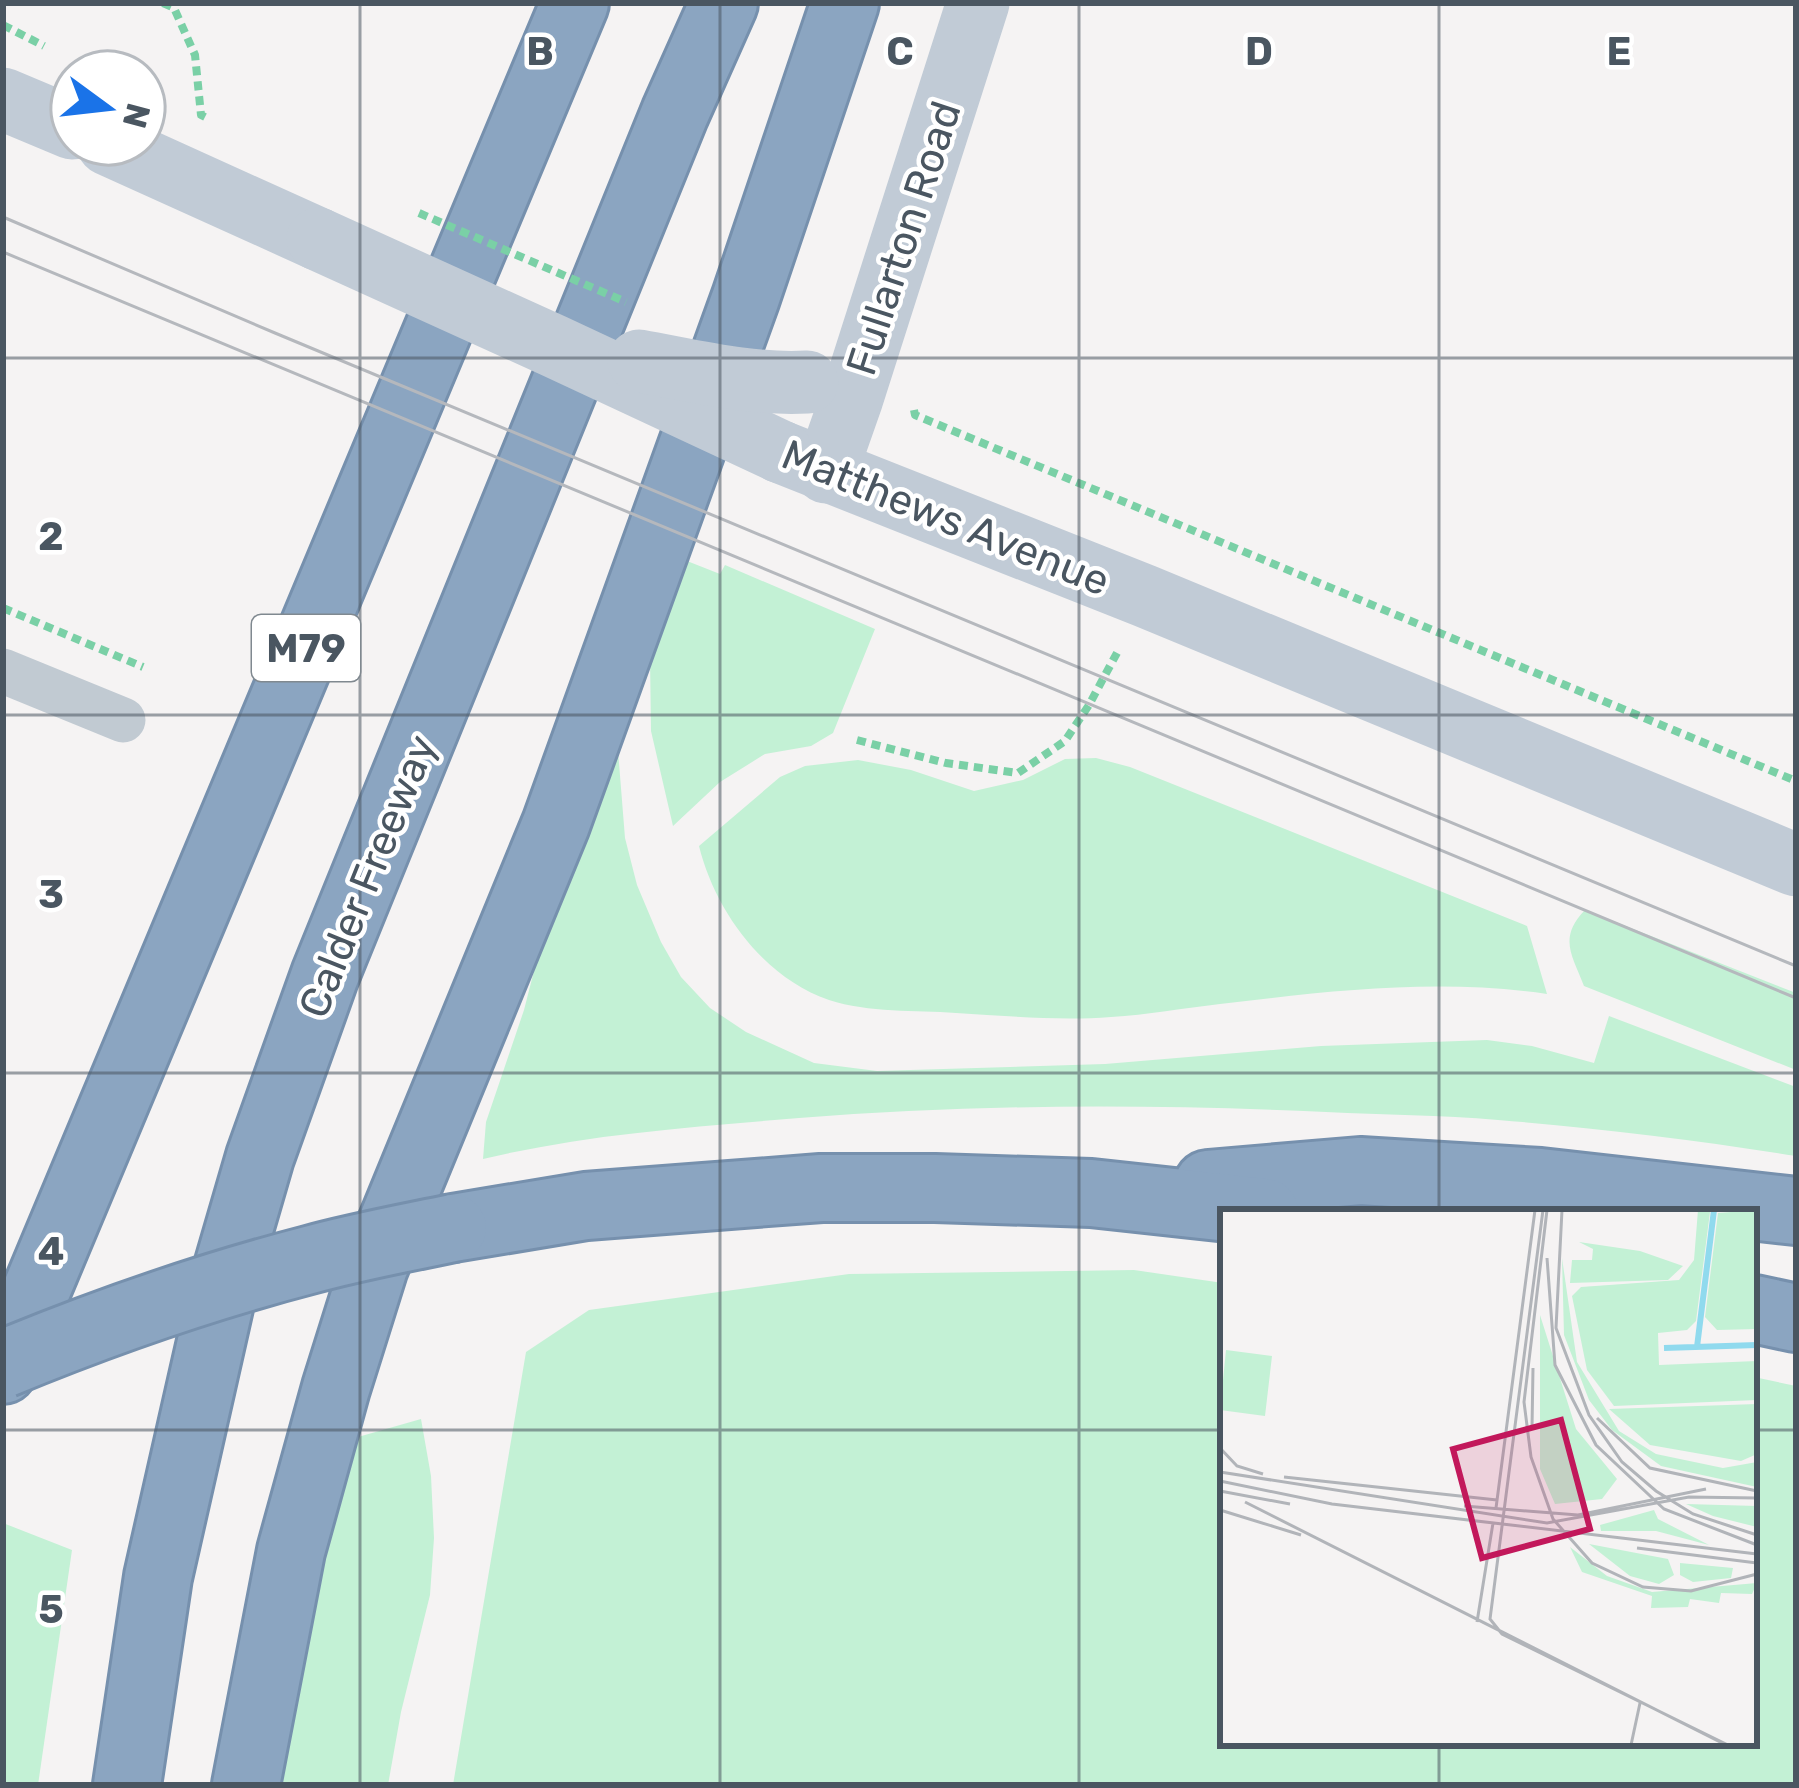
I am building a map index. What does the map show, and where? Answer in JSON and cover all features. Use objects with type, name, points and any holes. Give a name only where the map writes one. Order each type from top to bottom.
[{"type":"highway","name":"M79","points":[[3,1367],[574,3]]},
{"type":"highway","name":"Calder Freeway","points":[[127,1785],[158,1577],[228,1268],[260,1157],[326,975],[675,113],[724,3]]},
{"type":"highway","points":[[246,1785],[292,1551],[374,1267],[556,824],[746,297],[845,3]]},
{"type":"highway","points":[[1091,1193],[1360,1171],[1540,1182],[1796,1211]]},
{"type":"highway","points":[[3,1367],[67,1337],[309,1259],[586,1206],[820,1188],[935,1188],[1091,1193],[1238,1209]]},
{"type":"highway","points":[[1757,1310],[1796,1318]]},
{"type":"main road","name":"Fullarton Road","points":[[803,462],[870,341],[977,3]]},
{"type":"main road","points":[[3,98],[48,118]]},
{"type":"main road","name":"Matthews Avenue","points":[[161,168],[803,462],[1145,596],[1796,865]]},
{"type":"main road","points":[[554,346],[778,384],[807,382],[840,371],[870,341]]},
{"type":"street","points":[[3,671],[123,720]]},
{"type":"path","points":[[164,3],[175,8],[194,55],[201,115],[220,124]]},
{"type":"path","points":[[417,212],[628,303]]},
{"type":"path","points":[[907,393],[915,415],[1796,781]]},
{"type":"path","points":[[856,740],[946,763],[1018,773],[1065,741],[1104,678],[1145,596]]},
{"type":"path","points":[[3,608],[144,667]]},
{"type":"green space","points":[[682,559],[720,574],[725,565],[875,629],[833,733],[811,746],[765,754],[720,782],[673,826],[651,731],[650,657]]},
{"type":"green space","points":[[615,713],[625,838],[637,885],[661,942],[681,977],[710,1008],[746,1032],[814,1063],[877,1071],[1105,1064],[1321,1046],[1487,1040],[1594,1063],[1609,1016],[1796,1087],[1796,1156],[1477,1118],[1062,1107],[865,1113],[719,1125],[600,1137],[483,1159],[486,1122],[524,1010],[555,889]]},
{"type":"green space","points":[[1096,758],[1130,767],[1527,926],[1547,994],[1465,987],[1383,988],[1072,1018],[860,1007],[805,990],[764,959],[730,917],[699,846],[780,777],[805,766],[858,760],[911,770],[974,791],[1023,780],[1065,759]]},
{"type":"green space","points":[[1585,910],[1796,993],[1796,1070],[1584,986],[1570,938]]},
{"type":"green space","points":[[1134,1270],[1220,1283],[1220,1746],[1757,1746],[1757,1378],[1796,1386],[1796,1785],[453,1785],[526,1352],[589,1310],[849,1274]]},
{"type":"green space","points":[[421,1419],[431,1476],[430,1595],[388,1785],[264,1785],[344,1441]]},
{"type":"green space","points":[[3,1523],[72,1550],[38,1785],[3,1785]]},
{"type":"tram line","points":[[3,217],[1796,966]]},
{"type":"tram line","points":[[3,252],[1796,998]]}]
